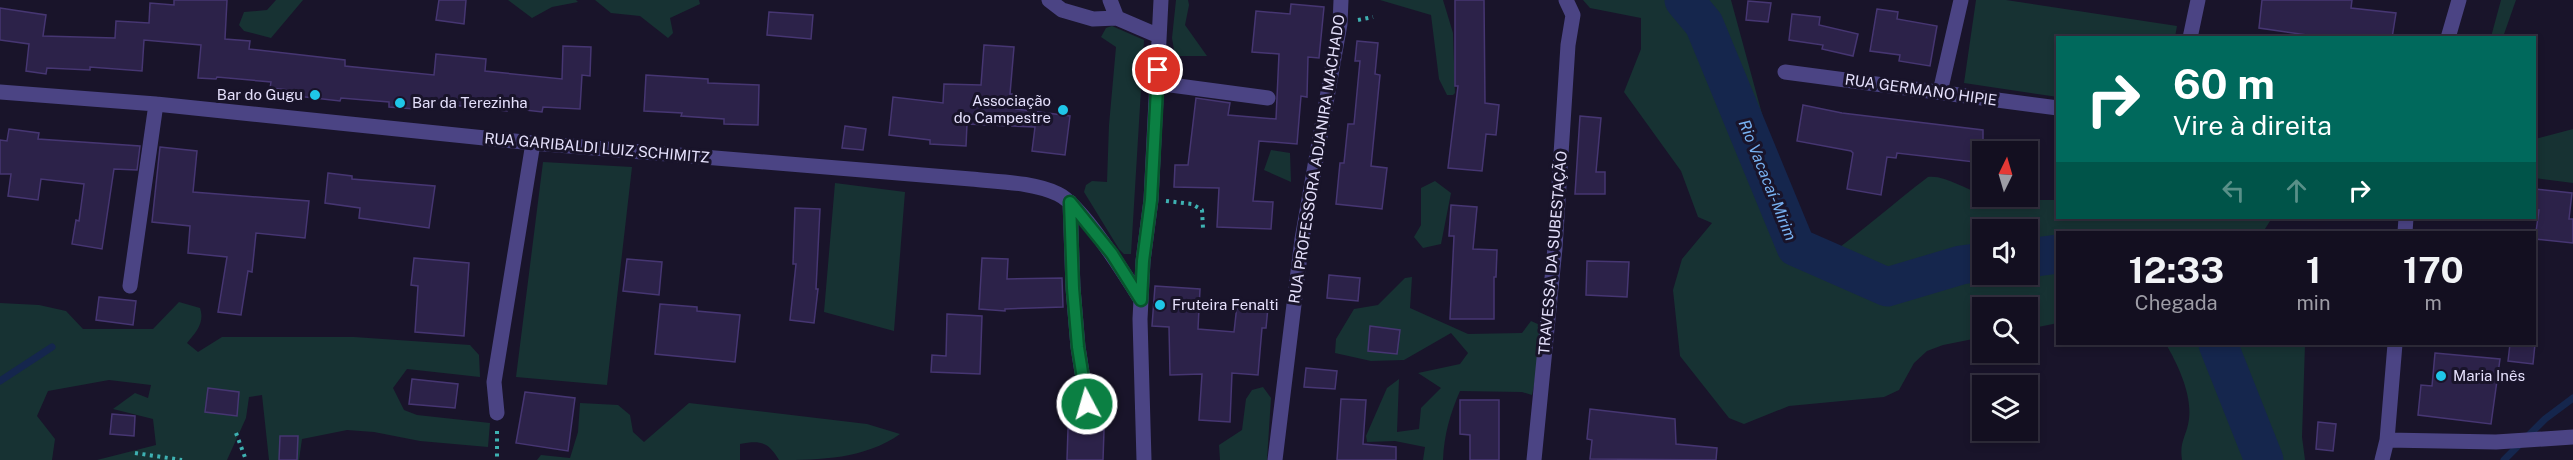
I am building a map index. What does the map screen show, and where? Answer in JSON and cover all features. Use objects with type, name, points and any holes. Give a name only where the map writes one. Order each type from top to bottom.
[{"type":"street","points":[[1049,0],[1062,10],[1093,19],[1117,18],[1159,36]]},
{"type":"street","points":[[1110,0],[1117,18]]},
{"type":"street","points":[[1144,460],[1140,319],[1143,261],[1151,200],[1161,0]]},
{"type":"street","name":"RUA PROFESSORA ADJANIRA MACHADO","points":[[1275,460],[1302,239],[1340,24],[1341,0]]},
{"type":"street","name":"TRAVESSA DA SUBESTAÇÃO","points":[[1534,460],[1555,248],[1568,45],[1573,15],[1566,0]]},
{"type":"street","points":[[1940,92],[1961,0]]},
{"type":"street","points":[[2190,36],[2198,0]]},
{"type":"street","points":[[2449,36],[2459,0]]},
{"type":"street","name":"RUA GERMANO HIPIE","points":[[1785,72],[2056,108]]},
{"type":"street","points":[[1156,83],[1268,98]]},
{"type":"street","name":"RUA GARIBALDI LUIZ SCHIMITZ","points":[[0,92],[156,104],[533,143],[1032,186],[1059,194],[1070,202],[1112,254],[1141,300]]},
{"type":"street","points":[[130,286],[156,104]]},
{"type":"street","points":[[496,413],[494,382],[533,143]]},
{"type":"street","points":[[1070,202],[1075,311],[1087,404]]},
{"type":"street","points":[[2382,460],[2387,440],[2395,345]]},
{"type":"street","points":[[2387,440],[2496,442],[2573,437]]},
{"type":"path","points":[[1151,200],[1192,204],[1202,210],[1203,228]]},
{"type":"path","points":[[496,413],[497,460]]},
{"type":"path","points":[[236,433],[246,460]]},
{"type":"path","points":[[135,453],[182,460]]},
{"type":"green space","points":[[276,0],[303,0],[271,38],[244,31],[239,25],[244,12],[267,10]]},
{"type":"green space","points":[[508,0],[576,0],[578,2],[552,7],[532,18]]},
{"type":"green space","points":[[595,0],[699,0],[700,4],[670,18],[673,33],[668,38],[640,16],[611,13]]},
{"type":"green space","points":[[1176,0],[1188,0],[1185,25],[1207,56],[1175,56],[1172,38]]},
{"type":"green space","points":[[1380,0],[1443,0],[1453,33],[1455,93],[1453,95],[1447,95],[1439,79],[1431,15]]},
{"type":"green space","points":[[1583,0],[1731,0],[1765,125],[1780,257],[1806,270],[1853,237],[1928,177],[1949,180],[1972,190],[1972,207],[2038,207],[2038,200],[2056,200],[2056,219],[2271,219],[2264,231],[2056,231],[2056,323],[2038,327],[2038,297],[1972,297],[1972,339],[1927,351],[1914,363],[1899,390],[1884,397],[1789,406],[1744,424],[1729,418],[1680,356],[1673,290],[1682,259],[1712,223],[1698,217],[1681,171],[1624,92],[1641,49],[1641,18],[1590,8]]},
{"type":"green space","points":[[1976,0],[2006,0],[2177,26],[2175,36],[2056,36],[2056,97],[1964,83]]},
{"type":"green space","points":[[2501,0],[2516,0],[2503,36],[2491,36]]},
{"type":"green space","points":[[1112,26],[1144,40],[1131,254],[1124,254],[1119,249],[1084,192],[1086,185],[1092,181],[1107,182],[1116,47],[1101,37],[1106,28]]},
{"type":"green space","points":[[2573,129],[2573,183],[2536,178],[2536,139]]},
{"type":"green space","points":[[1271,150],[1290,153],[1291,182],[1264,170]]},
{"type":"green space","points":[[543,162],[632,167],[607,385],[516,377]]},
{"type":"green space","points":[[1435,181],[1451,193],[1441,244],[1423,248],[1414,237],[1421,225],[1421,188]]},
{"type":"green space","points":[[835,183],[905,192],[894,331],[824,312]]},
{"type":"green space","points":[[1412,277],[1410,308],[1468,334],[1522,333],[1531,321],[1540,325],[1545,331],[1532,395],[1522,392],[1460,391],[1448,425],[1443,460],[1423,460],[1425,447],[1395,441],[1367,442],[1366,436],[1387,388],[1399,379],[1397,432],[1419,429],[1421,408],[1441,388],[1418,373],[1460,364],[1468,353],[1451,333],[1404,360],[1371,361],[1335,353],[1336,339],[1354,309],[1378,305],[1405,278]]},
{"type":"green space","points":[[179,302],[200,308],[200,323],[187,343],[198,352],[222,337],[354,337],[470,345],[479,355],[480,377],[407,369],[393,388],[404,410],[417,415],[490,423],[488,447],[420,441],[374,432],[347,430],[302,439],[299,460],[269,460],[262,395],[249,397],[246,418],[227,460],[97,460],[156,445],[153,419],[113,409],[135,393],[148,398],[151,385],[109,380],[48,391],[37,416],[55,439],[52,460],[0,460],[0,303],[39,305],[66,311],[83,329],[153,329]]},
{"type":"green space","points":[[2166,345],[2305,345],[2302,437],[2305,460],[2182,460],[2182,443],[2188,425],[2189,409],[2186,390]]},
{"type":"green space","points":[[1263,387],[1271,398],[1267,460],[1220,460],[1219,445],[1242,430],[1246,399],[1252,390]]},
{"type":"green space","points":[[580,403],[618,405],[630,415],[633,432],[644,442],[689,403],[867,424],[900,434],[872,449],[826,458],[779,460],[767,446],[753,442],[740,444],[740,460],[537,460],[541,455],[570,458],[578,432]]},
{"type":"building","points":[[174,0],[227,0],[225,39],[250,41],[249,49],[345,60],[345,66],[434,75],[436,54],[486,59],[485,71],[562,79],[563,46],[591,47],[590,76],[582,75],[580,109],[543,107],[542,112],[507,108],[507,111],[415,101],[415,109],[389,107],[389,102],[341,98],[340,101],[297,96],[298,91],[270,88],[271,82],[217,77],[216,79],[198,78],[201,45],[144,40],[142,71],[90,67],[90,70],[47,68],[46,74],[26,71],[29,44],[0,40],[0,8],[46,15],[43,36],[115,38],[116,21],[149,23],[150,3],[174,5]]},
{"type":"building","points":[[439,0],[466,0],[464,24],[436,20]]},
{"type":"building","points":[[1455,0],[1484,0],[1485,103],[1499,105],[1496,135],[1486,134],[1482,171],[1448,168],[1458,86],[1455,86]]},
{"type":"building","points":[[2262,0],[2352,0],[2351,8],[2396,13],[2392,36],[2314,36],[2259,28]]},
{"type":"building","points":[[1748,1],[1771,3],[1768,22],[1746,20]]},
{"type":"building","points":[[1291,4],[1324,7],[1319,58],[1308,57],[1307,97],[1301,96],[1297,144],[1259,141],[1253,201],[1273,202],[1271,229],[1217,227],[1219,188],[1174,187],[1175,165],[1188,165],[1196,98],[1230,103],[1228,115],[1276,119],[1279,54],[1252,52],[1256,11],[1290,14]]},
{"type":"building","points":[[1877,9],[1898,12],[1897,19],[1937,26],[1930,66],[1899,61],[1900,55],[1870,51]]},
{"type":"building","points":[[769,12],[813,15],[811,39],[767,35]]},
{"type":"building","points":[[1792,14],[1820,17],[1819,25],[1858,34],[1853,56],[1822,49],[1823,45],[1789,40]]},
{"type":"building","points":[[1357,41],[1378,43],[1375,74],[1380,75],[1371,166],[1387,168],[1382,209],[1336,204],[1340,163],[1344,163],[1348,124],[1354,124],[1360,61],[1355,61]]},
{"type":"building","points":[[984,45],[1014,47],[1010,94],[1017,94],[1016,109],[1070,116],[1065,155],[1032,151],[1035,127],[967,124],[966,146],[930,144],[930,140],[889,135],[893,97],[943,103],[944,84],[981,85]]},
{"type":"building","points":[[646,75],[708,79],[708,83],[759,85],[758,125],[724,124],[724,119],[644,111]]},
{"type":"building","points":[[1803,105],[1842,113],[1983,130],[1983,141],[1972,141],[1972,162],[1897,153],[1896,158],[1887,157],[1881,195],[1847,189],[1853,153],[1851,151],[1797,141]]},
{"type":"building","points":[[1580,116],[1601,118],[1596,172],[1605,172],[1605,194],[1575,194]]},
{"type":"building","points":[[845,126],[866,129],[863,150],[842,148]]},
{"type":"building","points":[[9,129],[39,133],[38,139],[140,146],[137,170],[114,169],[102,249],[72,244],[76,220],[79,221],[84,184],[41,179],[38,200],[8,196],[11,174],[0,174],[0,140],[7,141]]},
{"type":"building","points":[[160,147],[197,151],[193,192],[309,201],[305,238],[256,233],[252,272],[248,271],[241,315],[218,312],[227,257],[188,253],[190,226],[152,222]]},
{"type":"building","points":[[328,173],[352,176],[352,179],[435,186],[429,228],[359,218],[360,208],[325,203]]},
{"type":"building","points":[[2536,189],[2572,193],[2569,219],[2573,219],[2573,243],[2536,239],[2539,210],[2536,210]]},
{"type":"building","points":[[1451,205],[1477,207],[1473,249],[1497,250],[1496,277],[1494,277],[1494,319],[1450,319],[1454,236],[1449,236]]},
{"type":"building","points":[[795,208],[820,209],[816,289],[818,289],[814,323],[790,320],[796,264],[793,264]]},
{"type":"building","points":[[414,258],[469,263],[464,336],[415,332],[418,286],[411,285]]},
{"type":"building","points":[[982,258],[1008,259],[1007,279],[1062,278],[1063,307],[1005,309],[1005,311],[979,309]]},
{"type":"building","points":[[627,259],[662,262],[659,295],[623,291]]},
{"type":"building","points":[[1587,261],[1629,262],[1627,297],[1586,295]]},
{"type":"building","points":[[1329,275],[1360,278],[1358,301],[1327,298]]},
{"type":"building","points":[[1155,286],[1200,289],[1198,329],[1234,332],[1237,305],[1268,307],[1266,328],[1262,328],[1258,375],[1232,373],[1230,422],[1199,420],[1202,374],[1170,375],[1169,327],[1152,326]]},
{"type":"building","points":[[99,297],[136,301],[133,325],[96,320]]},
{"type":"building","points":[[660,304],[697,307],[697,311],[740,315],[735,362],[655,354]]},
{"type":"building","points":[[947,314],[982,316],[980,374],[931,372],[932,355],[946,356]]},
{"type":"building","points":[[1370,326],[1400,330],[1397,354],[1368,351]]},
{"type":"building","points":[[2510,345],[2535,345],[2533,364],[2508,361]]},
{"type":"building","points":[[2435,353],[2500,359],[2491,424],[2418,415],[2421,385],[2432,386]]},
{"type":"building","points":[[1306,368],[1337,371],[1335,389],[1304,387]]},
{"type":"building","points":[[412,379],[458,384],[455,408],[409,404]]},
{"type":"building","points":[[208,388],[239,392],[237,416],[205,412]]},
{"type":"building","points":[[525,392],[575,398],[568,451],[516,443]]},
{"type":"building","points":[[1341,399],[1366,400],[1363,444],[1396,447],[1396,460],[1337,460]]},
{"type":"building","points":[[1460,400],[1499,400],[1499,460],[1470,460],[1470,435],[1460,434]]},
{"type":"building","points":[[1590,409],[1675,419],[1676,444],[1717,448],[1716,460],[1590,459],[1592,440],[1587,439]]},
{"type":"building","points":[[112,414],[135,416],[134,436],[110,434]]},
{"type":"building","points":[[2318,422],[2336,424],[2333,451],[2316,449]]},
{"type":"building","points":[[1068,429],[1104,430],[1103,460],[1067,460]]},
{"type":"building","points":[[280,436],[298,436],[297,460],[279,460]]},
{"type":"waterway","name":"Rio Vacacaí-Mirim","points":[[1684,0],[1704,24],[1796,247],[1887,287],[1972,264]]},
{"type":"waterway","name":"Rio Vacacaí-Mirim","points":[[2038,257],[2056,254]]},
{"type":"waterway","name":"Rio Vacacaí-Mirim","points":[[2218,345],[2264,460]]},
{"type":"waterway","points":[[0,381],[52,347]]},
{"type":"waterway","points":[[2504,460],[2545,419],[2573,398]]},
{"type":"place","name":"Bar do Gugu","points":[[315,95]]},
{"type":"place","name":"Bar da Terezinha","points":[[400,103]]},
{"type":"place","name":"Associação do Campestre","points":[[1063,110]]},
{"type":"place","name":"Fruteira Fenalti","points":[[1160,305]]},
{"type":"place","name":"Maria Inês","points":[[2441,376]]},
{"type":"route","points":[[1087,404],[1078,347],[1073,288],[1070,202],[1112,254],[1141,300],[1143,261],[1151,200],[1158,70]]}]
